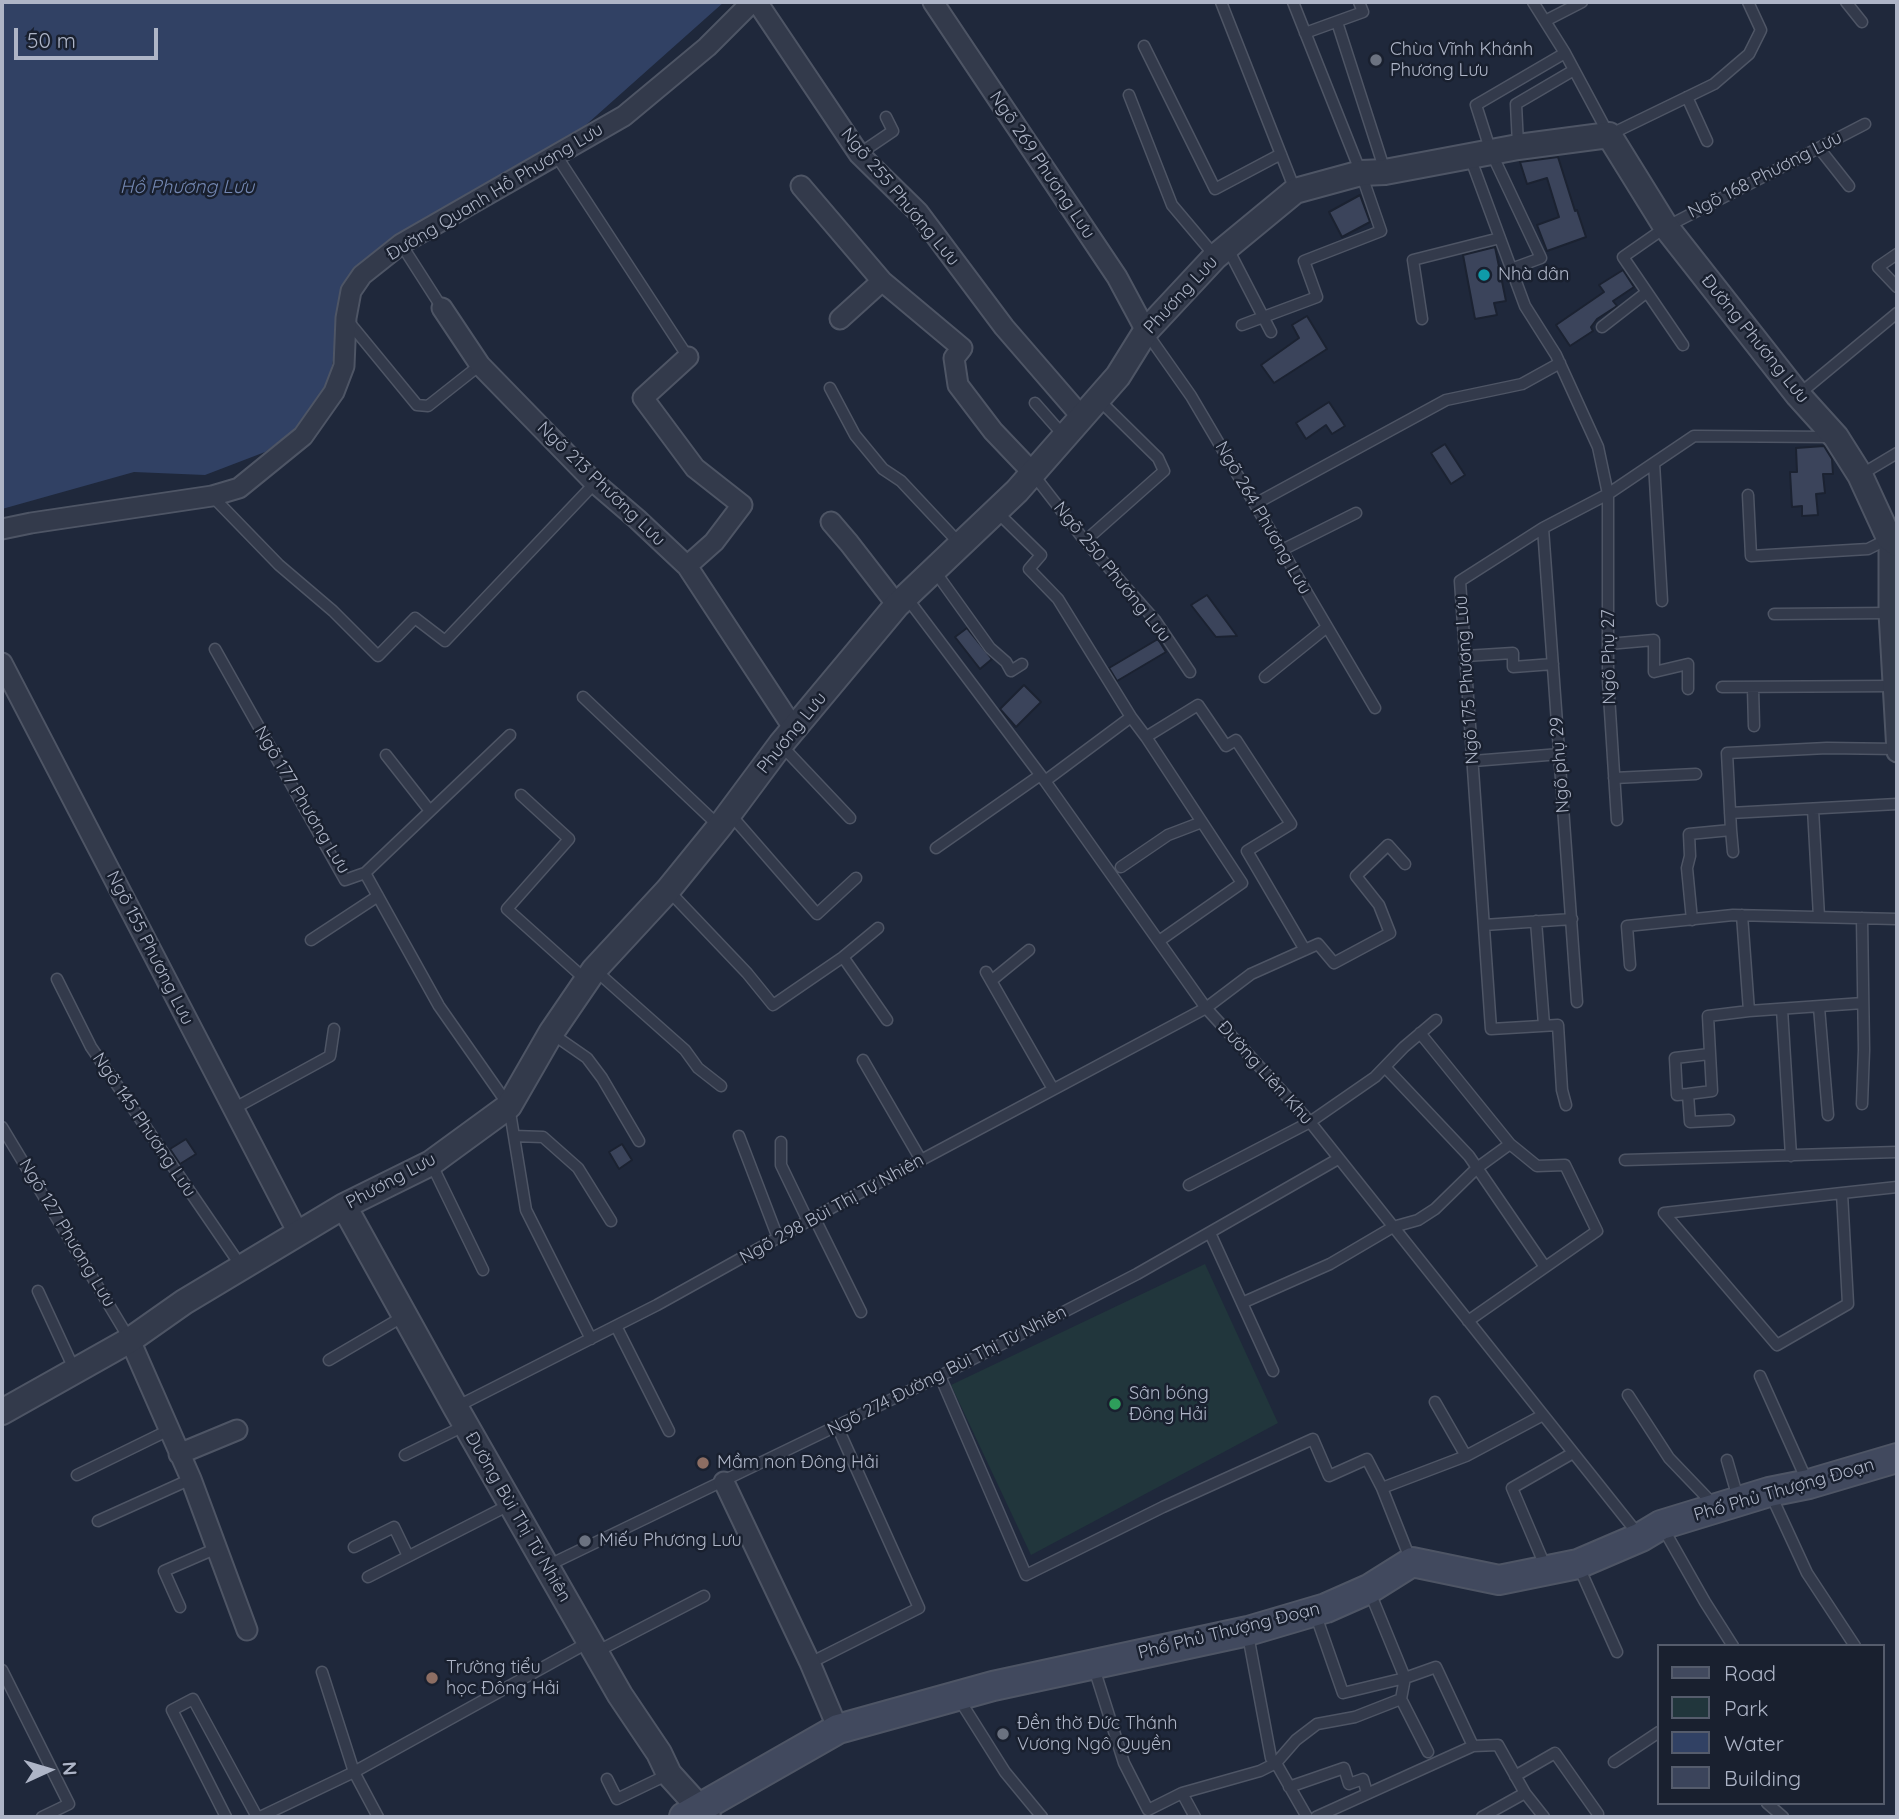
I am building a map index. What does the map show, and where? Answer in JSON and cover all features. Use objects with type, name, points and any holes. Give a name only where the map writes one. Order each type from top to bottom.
[{"type":"main road","name":"Phố Phủ Thượng Đoạn","points":[[698,1814],[838,1729],[957,1695],[1248,1631],[1314,1611],[1369,1589],[1412,1562],[1499,1580],[1578,1563],[1651,1531],[1728,1505],[1897,1458]]},
{"type":"street","name":"Ngõ 255 Phương Lưu","points":[[754,2],[859,154],[918,212],[1004,327],[1090,407]]},
{"type":"street","name":"Đường Quanh Hồ Phương Lưu","points":[[2,529],[212,496],[239,488],[303,436],[334,392],[344,366],[346,318],[351,291],[362,275],[401,244],[624,116],[707,47],[754,2]]},
{"type":"street","name":"Ngõ 269 Phương Lưu","points":[[933,2],[1104,258],[1146,331]]},
{"type":"street","name":"Phương Lưu","points":[[2,1412],[130,1340],[184,1302],[344,1206],[431,1163],[509,1106],[551,1033],[590,975],[668,890],[787,737],[902,601],[1032,473],[1118,376],[1146,331],[1221,251],[1295,191],[1373,172],[1518,147],[1609,135]]},
{"type":"street","name":"Đường Phương Lưu","points":[[1609,135],[1666,227],[1798,395],[1836,437],[1860,475],[1893,541]]},
{"type":"street","points":[[801,186],[881,281],[962,348],[954,358],[958,385],[993,431],[1032,473]]},
{"type":"street","points":[[840,319],[881,281]]},
{"type":"street","name":"Ngõ 213 Phương Lưu","points":[[442,308],[480,365],[595,483],[687,566],[787,737]]},
{"type":"street","points":[[687,566],[714,542],[742,505],[695,468],[643,398],[688,357]]},
{"type":"street","points":[[831,522],[902,601]]},
{"type":"street","points":[[1893,541],[1889,613],[1897,750]]},
{"type":"street","name":"Ngõ 155 Phương Lưu","points":[[2,663],[298,1233]]},
{"type":"street","name":"Đường Bùi Thị Từ Nhiên","points":[[344,1206],[620,1695],[659,1753],[669,1774],[698,1814]]},
{"type":"street","points":[[130,1340],[191,1479],[247,1630]]},
{"type":"street","points":[[179,1454],[237,1430]]},
{"type":"street","points":[[724,1482],[810,1663],[838,1729]]},
{"type":"lane","points":[[1221,2],[1295,191]]},
{"type":"lane","points":[[1293,2],[1305,33],[1373,172]]},
{"type":"lane","points":[[1305,33],[1363,12],[1359,2]]},
{"type":"lane","points":[[1533,2],[1565,53],[1609,135],[1714,83],[1749,54],[1761,30],[1748,2]]},
{"type":"lane","points":[[1545,22],[1582,2]]},
{"type":"lane","points":[[1846,2],[1862,22]]},
{"type":"lane","points":[[1242,325],[1317,297],[1304,261],[1381,231],[1373,172],[1337,22]]},
{"type":"lane","points":[[1144,46],[1215,189],[1280,154]]},
{"type":"lane","points":[[1511,269],[1541,258],[1481,155],[1476,105],[1565,53]]},
{"type":"lane","points":[[1518,147],[1516,104],[1574,70]]},
{"type":"lane","points":[[1129,95],[1172,205],[1221,251],[1271,332]]},
{"type":"lane","points":[[1687,97],[1707,141]]},
{"type":"lane","points":[[859,154],[893,131],[886,117]]},
{"type":"lane","name":"Ngõ 168 Phương Lưu","points":[[1647,292],[1623,257],[1666,227],[1865,124]]},
{"type":"lane","points":[[1819,148],[1849,186]]},
{"type":"lane","points":[[556,155],[688,357]]},
{"type":"lane","name":"Ngõ Phụ 27","points":[[1481,155],[1500,238],[1511,269],[1525,306],[1560,363],[1598,447],[1608,494],[1608,645],[1618,820]]},
{"type":"lane","points":[[1422,319],[1413,260],[1500,238]]},
{"type":"lane","name":"Ngõ 213 Phương Lưu","points":[[401,244],[442,308]]},
{"type":"lane","points":[[1897,254],[1878,267],[1897,287]]},
{"type":"lane","points":[[1602,327],[1647,292],[1684,345]]},
{"type":"lane","points":[[1798,395],[1897,313]]},
{"type":"lane","points":[[346,318],[417,405],[428,406],[480,365]]},
{"type":"lane","name":"Ngõ 264 Phương Lưu","points":[[1146,331],[1191,396],[1375,708]]},
{"type":"lane","points":[[1255,503],[1446,400],[1522,384],[1560,363]]},
{"type":"lane","points":[[830,388],[855,435],[883,469],[901,481],[961,544]]},
{"type":"lane","points":[[1035,403],[1065,436]]},
{"type":"lane","points":[[1086,541],[1164,471],[1158,458],[1090,407]]},
{"type":"lane","name":"Ngõ 175 Phương Lưu","points":[[1544,1026],[1491,1028],[1460,581],[1543,528],[1608,494],[1694,436],[1836,437]]},
{"type":"lane","points":[[1860,475],[1897,453]]},
{"type":"lane","points":[[1654,463],[1662,601]]},
{"type":"lane","name":"Ngõ 250 Phương Lưu","points":[[1032,473],[1086,541],[1155,620],[1190,672]]},
{"type":"lane","points":[[212,496],[279,565],[333,611],[378,656],[415,618],[445,641],[595,483]]},
{"type":"lane","points":[[1748,495],[1751,556],[1868,549],[1893,541]]},
{"type":"lane","points":[[996,511],[1041,555],[1029,569],[1059,599],[1131,717],[1242,883],[1159,941]]},
{"type":"lane","points":[[1282,550],[1356,513]]},
{"type":"lane","name":"Ngõ phụ 29","points":[[1543,528],[1577,1002]]},
{"type":"lane","points":[[934,570],[990,648],[1006,662],[1011,671],[1022,664]]},
{"type":"lane","name":"Đường Liên Khu","points":[[902,601],[1042,779],[1206,1008],[1310,1122],[1573,1453],[1651,1531],[1705,1602],[1732,1644]]},
{"type":"lane","points":[[1773,614],[1889,613]]},
{"type":"lane","points":[[1265,677],[1327,627]]},
{"type":"lane","points":[[1608,645],[1654,640],[1654,672],[1688,664],[1688,690]]},
{"type":"lane","name":"Ngõ 177 Phương Lưu","points":[[215,649],[345,880],[366,873],[439,1006],[509,1106]]},
{"type":"lane","points":[[1465,656],[1513,653],[1513,667],[1553,664]]},
{"type":"lane","points":[[1722,687],[1893,686]]},
{"type":"lane","points":[[1753,688],[1754,726]]},
{"type":"lane","points":[[583,697],[725,820],[817,914],[856,878]]},
{"type":"lane","points":[[1146,737],[1198,705],[1226,746],[1236,740],[1291,824],[1247,851],[1305,950],[1318,944],[1334,963],[1390,933],[1379,905],[1356,876],[1388,845],[1405,864]]},
{"type":"lane","points":[[936,848],[1131,717]]},
{"type":"lane","points":[[366,873],[510,735]]},
{"type":"lane","points":[[787,737],[850,818]]},
{"type":"lane","points":[[1733,852],[1727,753],[1827,748],[1897,750]]},
{"type":"lane","points":[[1473,761],[1560,754]]},
{"type":"lane","points":[[386,755],[430,811]]},
{"type":"lane","points":[[1614,778],[1696,774]]},
{"type":"lane","points":[[521,795],[569,839],[507,909],[685,1050],[698,1068],[721,1086]]},
{"type":"lane","points":[[1730,813],[1897,804]]},
{"type":"lane","points":[[1813,809],[1819,917]]},
{"type":"lane","points":[[1121,867],[1168,835],[1202,822]]},
{"type":"lane","points":[[1692,919],[1687,868],[1690,856],[1689,834],[1731,830]]},
{"type":"lane","points":[[668,890],[747,973],[773,1005],[843,957],[878,928]]},
{"type":"lane","points":[[311,940],[378,896]]},
{"type":"lane","points":[[1742,915],[1749,1011]]},
{"type":"lane","points":[[1630,965],[1628,926],[1742,915],[1897,919]]},
{"type":"lane","points":[[1862,918],[1862,1104]]},
{"type":"lane","points":[[1484,925],[1572,919]]},
{"type":"lane","points":[[1536,921],[1544,1026],[1558,1025],[1562,1090],[1566,1105]]},
{"type":"lane","points":[[1030,950],[988,977],[1053,1089]]},
{"type":"lane","name":"Ngõ 298 Bùi Thị Tự Nhiên","points":[[405,1455],[461,1416],[591,1339],[1206,1008],[1251,974],[1305,950]]},
{"type":"lane","points":[[843,957],[887,1020]]},
{"type":"lane","name":"Ngõ 145 Phương Lưu","points":[[57,979],[91,1047],[242,1266]]},
{"type":"lane","points":[[1709,1054],[1675,1058],[1677,1094],[1712,1091],[1707,1016],[1863,1003]]},
{"type":"lane","points":[[1819,1007],[1828,1115]]},
{"type":"lane","points":[[1782,1009],[1791,1156]]},
{"type":"lane","points":[[1189,1185],[1310,1122],[1375,1077],[1436,1020]]},
{"type":"lane","points":[[233,1108],[330,1056],[334,1029]]},
{"type":"lane","points":[[551,1033],[587,1058],[602,1078],[639,1142]]},
{"type":"lane","points":[[1420,1033],[1510,1144],[1537,1166],[1566,1165],[1597,1231],[1468,1321]]},
{"type":"lane","points":[[863,1060],[921,1160]]},
{"type":"lane","points":[[1385,1067],[1469,1156],[1545,1267]]},
{"type":"lane","points":[[1688,1094],[1690,1122],[1729,1120]]},
{"type":"lane","points":[[509,1106],[526,1210],[591,1339]]},
{"type":"lane","name":"Ngõ 127 Phương Lưu","points":[[2,1127],[130,1340]]},
{"type":"lane","points":[[514,1136],[543,1137],[579,1168],[611,1221]]},
{"type":"lane","points":[[739,1136],[778,1238]]},
{"type":"lane","points":[[781,1142],[781,1165],[861,1312]]},
{"type":"lane","points":[[1242,1303],[1330,1264],[1393,1227],[1418,1220],[1434,1209],[1477,1168],[1510,1144]]},
{"type":"lane","points":[[1625,1160],[1897,1152]]},
{"type":"lane","name":"Ngõ 274 Đường Bùi Thị Từ Nhiên","points":[[546,1566],[940,1376],[1137,1274],[1338,1159]]},
{"type":"lane","points":[[431,1163],[483,1270]]},
{"type":"lane","points":[[1842,1193],[1848,1304],[1777,1345],[1664,1213],[1829,1195],[1842,1193],[1897,1187]]},
{"type":"lane","points":[[1210,1233],[1273,1371]]},
{"type":"lane","points":[[38,1291],[75,1372]]},
{"type":"lane","points":[[329,1360],[404,1315]]},
{"type":"lane","points":[[616,1326],[668,1431]]},
{"type":"lane","points":[[940,1376],[1026,1575],[1163,1507],[1313,1439],[1329,1476],[1367,1459],[1382,1488],[1412,1562]]},
{"type":"lane","points":[[1760,1376],[1809,1484]]},
{"type":"lane","points":[[1628,1395],[1669,1458],[1728,1505]]},
{"type":"lane","points":[[1435,1402],[1466,1456]]},
{"type":"lane","points":[[1382,1488],[1466,1456],[1543,1415]]},
{"type":"lane","points":[[810,1663],[919,1608],[837,1426]]},
{"type":"lane","points":[[77,1475],[169,1430]]},
{"type":"lane","points":[[1547,1570],[1512,1488],[1573,1453]]},
{"type":"lane","points":[[1727,1460],[1728,1505]]},
{"type":"lane","points":[[98,1521],[191,1479]]},
{"type":"lane","points":[[1769,1492],[1807,1573],[1854,1644]]},
{"type":"lane","points":[[368,1577],[511,1503]]},
{"type":"lane","points":[[354,1547],[394,1527],[408,1556]]},
{"type":"lane","points":[[180,1607],[164,1571],[217,1548]]},
{"type":"lane","points":[[1578,1563],[1617,1652]]},
{"type":"lane","points":[[1369,1589],[1405,1678],[1401,1699],[1427,1752]]},
{"type":"lane","points":[[226,1817],[172,1710],[193,1699],[259,1817],[355,1772],[593,1647],[704,1596]]},
{"type":"lane","points":[[1314,1611],[1343,1693],[1405,1678],[1436,1667],[1473,1746]]},
{"type":"lane","points":[[1248,1631],[1271,1758],[1307,1817]]},
{"type":"lane","points":[[1093,1664],[1124,1763],[1148,1810],[1182,1793],[1260,1771],[1276,1763],[1296,1740],[1317,1724],[1355,1717],[1401,1699]]},
{"type":"lane","points":[[2,1670],[69,1804],[41,1817]]},
{"type":"lane","points":[[322,1672],[355,1772],[378,1817]]},
{"type":"lane","points":[[957,1695],[1005,1772],[1042,1817]]},
{"type":"lane","points":[[1614,1762],[1658,1733]]},
{"type":"lane","points":[[1316,1817],[1473,1746],[1498,1745],[1525,1793],[1544,1817]]},
{"type":"lane","points":[[1515,1776],[1555,1753],[1598,1814]]},
{"type":"lane","points":[[1289,1787],[1344,1768],[1349,1784],[1363,1779],[1367,1793]]},
{"type":"lane","points":[[607,1779],[617,1799],[669,1774]]},
{"type":"lane","points":[[1182,1793],[1195,1817]]},
{"type":"lane","points":[[1482,1817],[1525,1793]]},
{"type":"lane","points":[[1769,1805],[1783,1817]]},
{"type":"green space","name":"Sân bóng Đông Hải","points":[[1205,1264],[1278,1423],[1031,1555],[951,1385]]},
{"type":"water","name":"Hồ Phương Lưu","points":[[2,2],[724,2],[569,140],[396,241],[351,272],[329,380],[301,425],[265,452],[205,475],[134,472],[2,509]]},
{"type":"building","points":[[1558,157],[1586,237],[1547,251],[1537,225],[1559,217],[1547,178],[1527,184],[1520,162]]},
{"type":"building","points":[[1360,195],[1370,222],[1342,237],[1329,212]]},
{"type":"building","name":"Nhà dân","points":[[1495,247],[1506,301],[1494,303],[1497,315],[1475,319],[1463,255]]},
{"type":"building","points":[[1623,270],[1634,287],[1613,301],[1617,306],[1597,319],[1591,327],[1593,331],[1570,346],[1556,325],[1604,292],[1599,285]]},
{"type":"building","points":[[1307,316],[1327,349],[1274,383],[1261,365],[1299,338],[1292,325]]},
{"type":"building","points":[[1329,402],[1345,426],[1332,434],[1326,425],[1306,439],[1296,423]]},
{"type":"building","points":[[1445,444],[1465,475],[1451,484],[1431,453]]},
{"type":"building","points":[[1824,446],[1832,459],[1833,474],[1823,474],[1825,493],[1816,494],[1818,515],[1802,516],[1802,506],[1792,507],[1790,472],[1797,472],[1796,448]]},
{"type":"building","points":[[1207,595],[1237,636],[1216,637],[1191,605]]},
{"type":"building","points":[[967,628],[992,659],[980,669],[955,637]]},
{"type":"building","points":[[1158,639],[1166,652],[1117,681],[1109,668]]},
{"type":"building","points":[[1024,685],[1041,702],[1016,727],[1000,709]]},
{"type":"building","points":[[186,1139],[196,1154],[180,1164],[170,1149]]},
{"type":"building","points":[[622,1144],[632,1160],[619,1169],[609,1152]]},
{"type":"place","name":"Chùa Vĩnh Khánh Phương Lưu","points":[[1376,60]]},
{"type":"place","name":"Nhà dân","points":[[1484,275]]},
{"type":"place","name":"Sân bóng Đông Hải","points":[[1115,1404]]},
{"type":"place","name":"Mầm non Đông Hải","points":[[703,1463]]},
{"type":"place","name":"Miếu Phương Lưu","points":[[585,1541]]},
{"type":"place","name":"Trường tiểu học Đông Hải","points":[[432,1678]]},
{"type":"place","name":"Đền thờ Đức Thánh Vương Ngô Quyền","points":[[1003,1734]]}]
